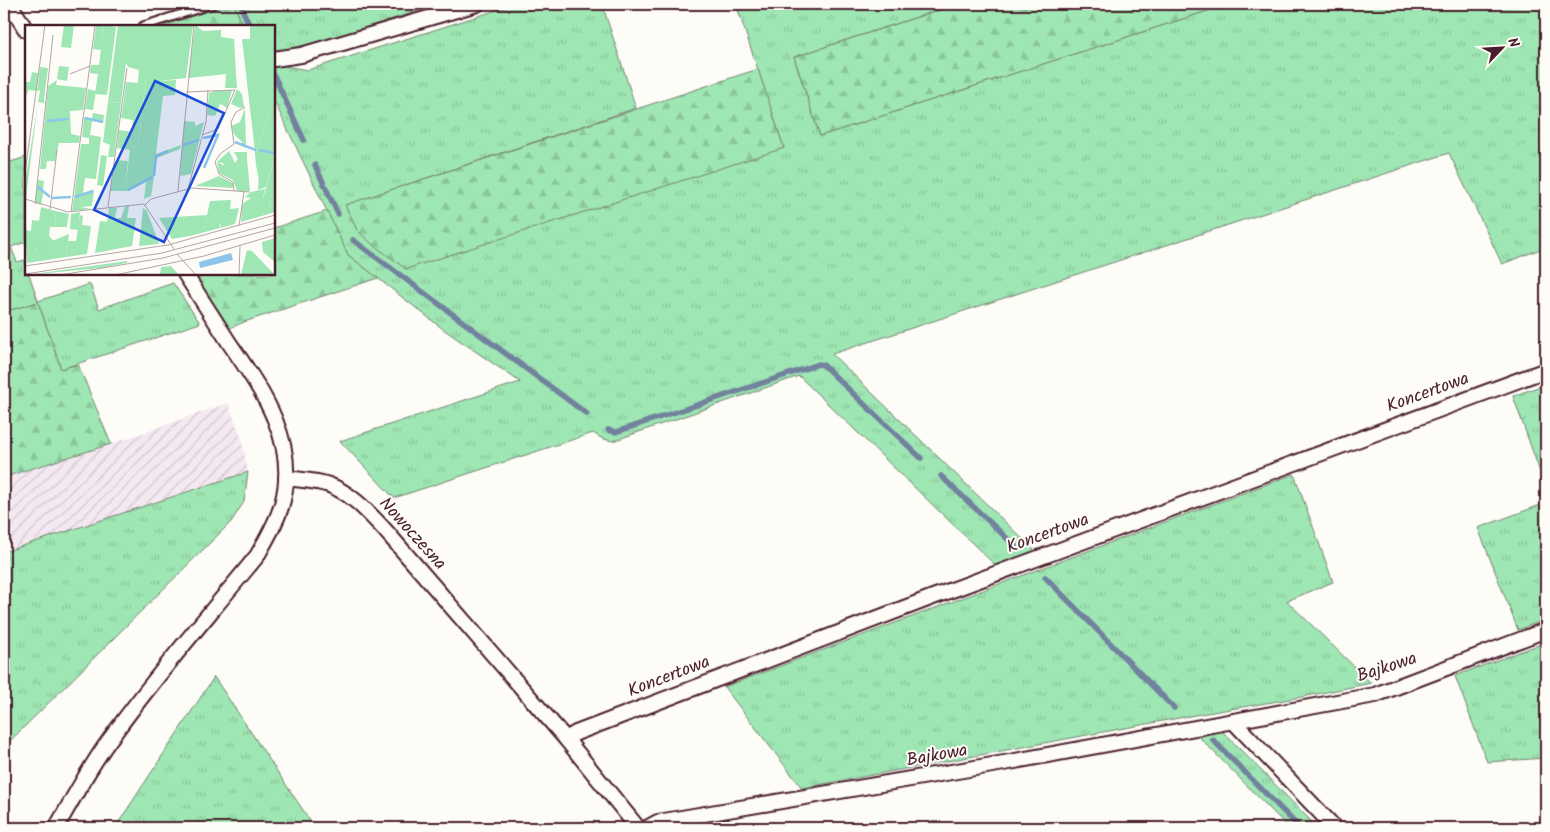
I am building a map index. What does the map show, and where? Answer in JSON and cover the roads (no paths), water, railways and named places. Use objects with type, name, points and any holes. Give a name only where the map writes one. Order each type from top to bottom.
[{"type":"street","points":[[10,4],[25,28]]},
{"type":"street","points":[[275,59],[301,55],[477,4]]},
{"type":"street","points":[[56,828],[89,772],[120,725],[146,690],[257,556],[270,533],[282,504],[286,478],[280,430],[265,396],[186,275]]},
{"type":"street","name":"Koncertowa","points":[[566,739],[576,733],[861,624],[1546,370]]},
{"type":"street","name":"Nowoczesna","points":[[286,478],[329,485],[363,507],[566,739],[638,828]]},
{"type":"street","name":"Bajkowa","points":[[647,828],[658,822],[1004,763],[1375,695],[1546,630]]},
{"type":"street","points":[[1233,721],[1335,828]]},
{"type":"lane","points":[[147,25],[213,4]]},
{"type":"waterway","points":[[242,9],[250,25]]},
{"type":"waterway","points":[[275,78],[304,140]]},
{"type":"waterway","points":[[315,165],[338,214]]},
{"type":"waterway","points":[[353,240],[587,414]]},
{"type":"waterway","points":[[608,430],[616,432],[819,364],[823,365],[921,458]]},
{"type":"waterway","points":[[941,476],[1015,546]]},
{"type":"waterway","points":[[1045,577],[1174,708]]},
{"type":"waterway","points":[[1213,740],[1300,828]]}]
